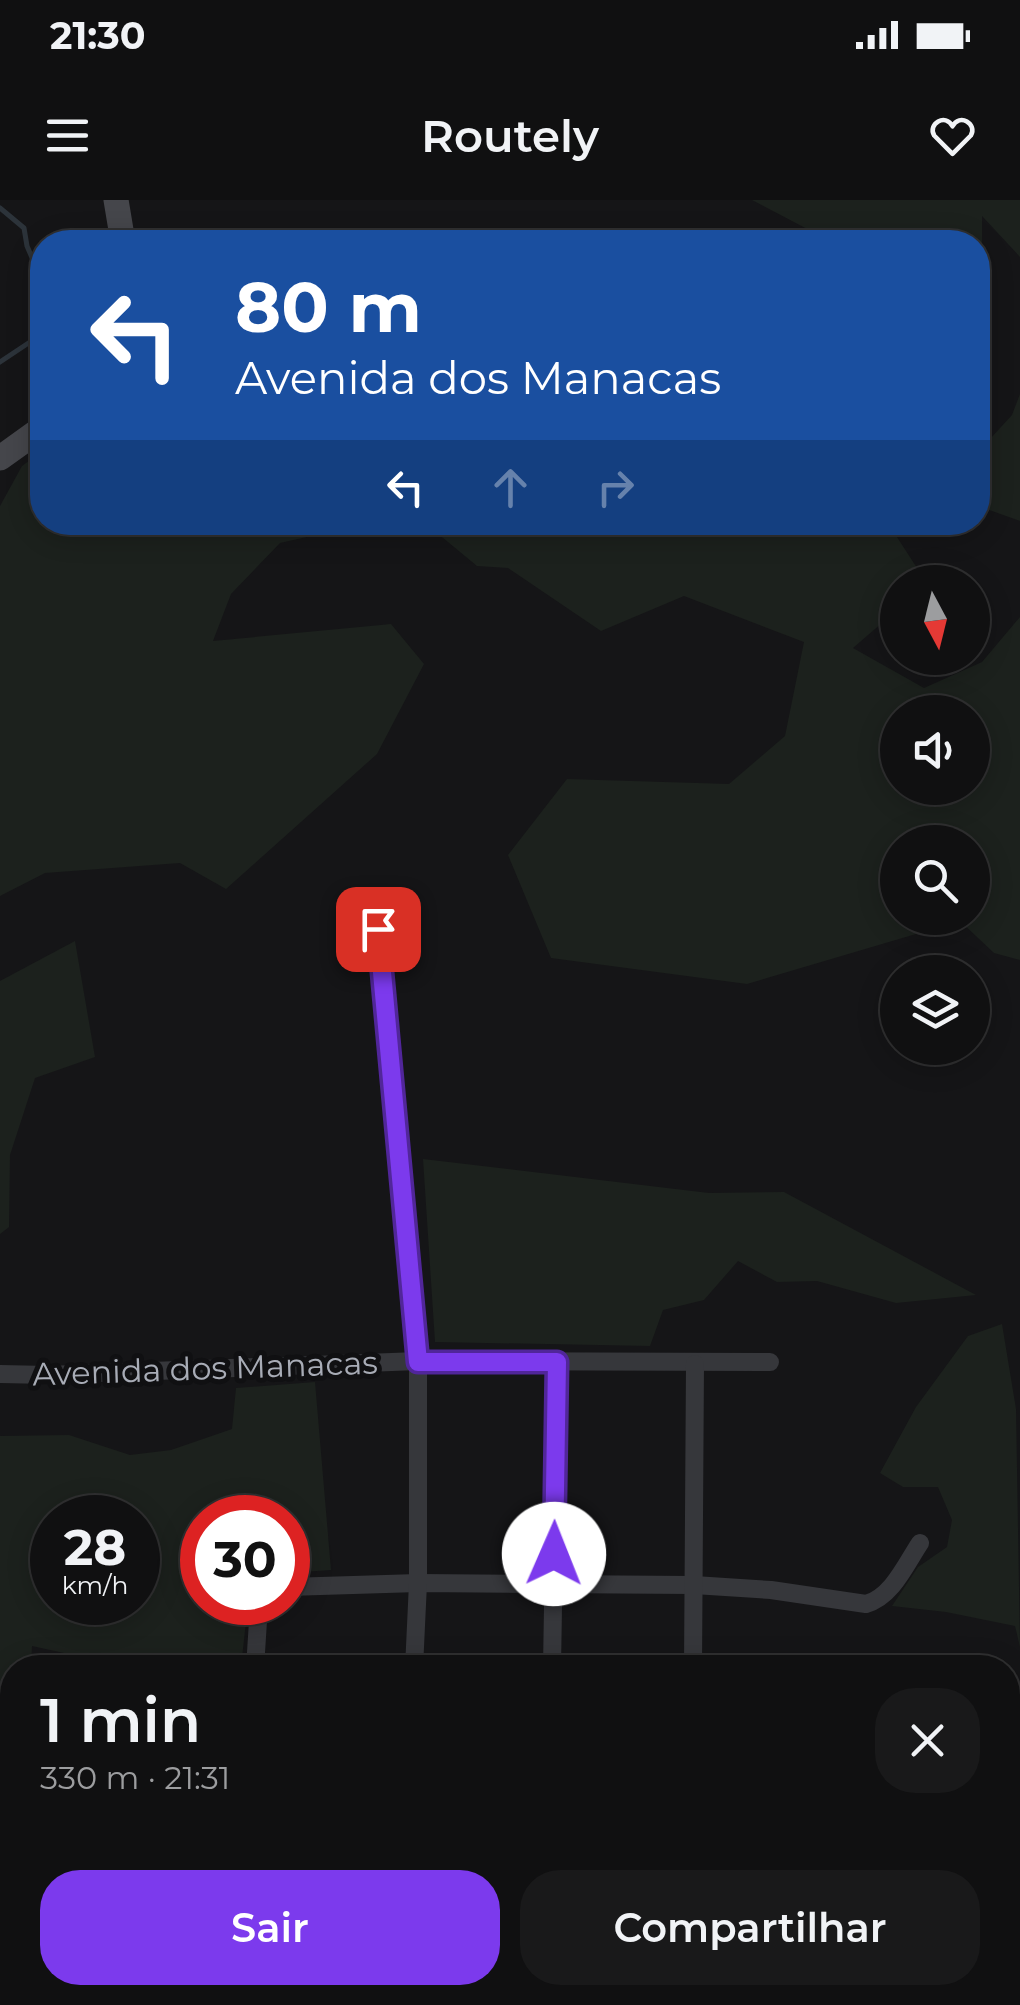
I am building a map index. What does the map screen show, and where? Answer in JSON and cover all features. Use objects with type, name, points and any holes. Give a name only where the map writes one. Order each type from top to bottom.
[{"type":"main road","points":[[116,200],[121,230]]},
{"type":"main road","points":[[0,458],[30,437]]},
{"type":"street","name":"Avenida dos Manacas","points":[[0,1374],[418,1362],[770,1362]]},
{"type":"street","points":[[415,1655],[418,1362]]},
{"type":"street","points":[[552,1655],[557,1362]]},
{"type":"street","points":[[693,1655],[694,1364]]},
{"type":"street","points":[[310,1586],[694,1585],[872,1602],[891,1586],[920,1543]]},
{"type":"street","points":[[256,1655],[258,1625]]},
{"type":"lane","points":[[378,929],[418,1362]]},
{"type":"shaded area","points":[[752,200],[1020,200],[1020,257],[982,216],[982,230],[809,230]]},
{"type":"shaded area","points":[[1020,394],[1020,521],[990,510],[990,439],[1012,415]]},
{"type":"shaded area","points":[[30,460],[30,535],[316,535],[280,543],[231,594],[213,641],[391,624],[424,664],[377,754],[226,889],[180,863],[45,873],[0,896],[0,506],[22,466]]},
{"type":"shaded area","points":[[440,535],[896,535],[915,565],[880,565],[880,625],[853,648],[880,663],[880,675],[901,675],[924,688],[953,675],[990,675],[990,653],[1020,617],[1020,960],[994,953],[975,935],[990,935],[990,825],[880,825],[880,935],[913,935],[747,984],[551,958],[508,855],[567,779],[729,784],[785,736],[804,642],[684,596],[601,631],[508,568],[477,566]]},
{"type":"shaded area","points":[[75,941],[95,1057],[35,1078],[10,1155],[9,1227],[0,1234],[0,981]]},
{"type":"shaded area","points":[[423,1159],[709,1193],[784,1192],[976,1295],[896,1303],[817,1281],[777,1282],[738,1261],[704,1300],[663,1310],[650,1346],[435,1342]]},
{"type":"shaded area","points":[[1002,1324],[1016,1409],[1020,1647],[1015,1626],[892,1606],[918,1567],[947,1547],[952,1520],[938,1487],[903,1487],[880,1473],[916,1407],[968,1336]]},
{"type":"shaded area","points":[[315,1382],[331,1570],[310,1571],[310,1495],[180,1495],[180,1625],[246,1625],[242,1655],[73,1655],[32,1646],[32,1655],[0,1655],[0,1436],[69,1435],[130,1455],[171,1450],[232,1429],[236,1388]]},
{"type":"waterway","points":[[0,208],[24,228],[30,253]]},
{"type":"waterway","points":[[0,362],[30,342]]},
{"type":"route","points":[[378,929],[418,1362],[557,1362],[554,1554]]}]
